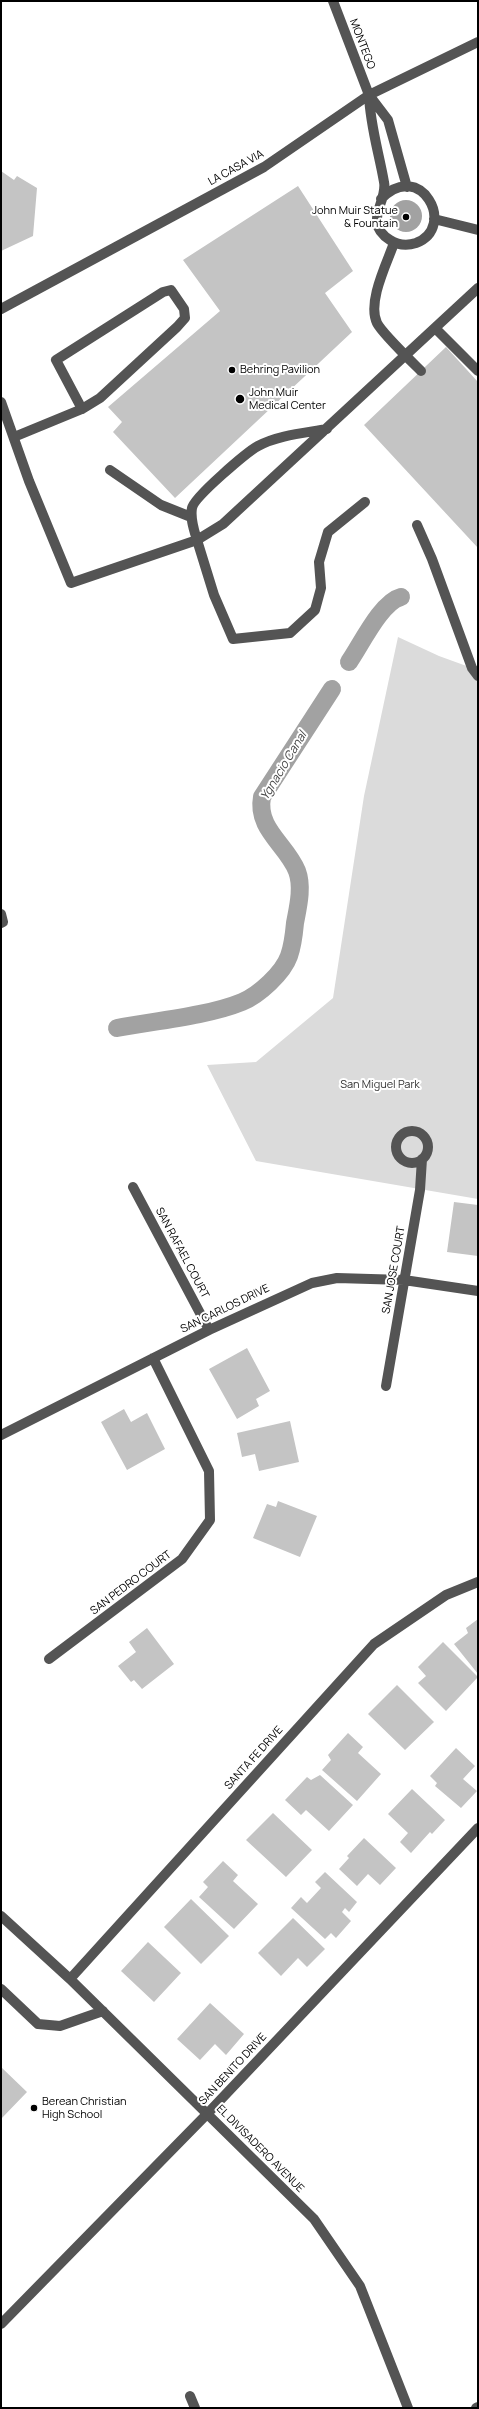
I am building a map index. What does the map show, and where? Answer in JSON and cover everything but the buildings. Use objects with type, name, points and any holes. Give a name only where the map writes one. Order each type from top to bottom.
[{"type":"street","name":"MONTEGO","points":[[333,1],[369,95]]},
{"type":"street","name":"LA CASA VIA","points":[[1,308],[261,170],[369,95],[478,42]]},
{"type":"street","points":[[369,95],[388,120],[407,186]]},
{"type":"street","points":[[369,95],[371,121],[384,184],[381,200],[377,208],[377,223],[383,234],[394,242],[405,245],[421,240],[428,234],[434,219],[432,202],[428,196],[416,188],[407,186],[394,189],[381,200]]},
{"type":"street","points":[[434,219],[478,230]]},
{"type":"street","points":[[394,242],[376,290],[374,308],[377,323],[421,370]]},
{"type":"street","points":[[1,402],[29,481],[71,583],[197,540],[224,524],[478,288]]},
{"type":"street","points":[[14,437],[82,409],[100,398],[185,318],[184,309],[171,290],[163,292],[56,360],[82,409]]},
{"type":"street","points":[[435,328],[478,371]]},
{"type":"street","points":[[326,429],[274,440],[258,446],[200,494],[192,506],[191,517],[197,540],[214,594],[233,639],[290,633],[315,610],[321,588],[319,562],[328,532],[365,502]]},
{"type":"street","points":[[110,470],[160,505],[191,517]]},
{"type":"street","points":[[417,525],[432,559],[472,668],[478,676]]},
{"type":"street","points":[[1,914],[3,922],[1,922]]},
{"type":"street","name":"SAN JOSE COURT","points":[[386,1386],[420,1190],[422,1159]]},
{"type":"street","name":"SAN RAFAEL COURT","points":[[133,1187],[209,1330]]},
{"type":"street","name":"SAN CARLOS DRIVE","points":[[1,1434],[209,1330],[312,1283],[337,1278],[404,1280],[478,1291]]},
{"type":"street","name":"SAN PEDRO COURT","points":[[49,1659],[182,1559],[210,1520],[209,1471],[153,1358]]},
{"type":"street","name":"SANTA FE DRIVE","points":[[70,1979],[374,1644],[446,1595],[478,1582]]},
{"type":"street","name":"SAN BENITO DRIVE","points":[[1,2324],[208,2113],[478,1828]]},
{"type":"street","name":"EL DIVISADERO AVENUE","points":[[1,1916],[70,1979],[208,2113],[319,2226],[360,2286],[408,2408]]},
{"type":"street","points":[[1,1988],[38,2024],[60,2026],[103,2011]]},
{"type":"street","points":[[190,2396],[195,2408]]},
{"type":"green space","name":"San Miguel Park","points":[[398,637],[439,656],[472,668],[478,676],[478,1199],[256,1161],[207,1065],[256,1062],[333,998],[364,796]]},
{"type":"shaded area","name":"John Muir Statue & Fountain","points":[[406,200],[417,205],[422,216],[417,227],[406,232],[395,227],[390,216],[395,205]]},
{"type":"waterway","name":"Ygnacio Canal","points":[[349,662],[379,615],[386,607],[401,597]]},
{"type":"waterway","name":"Ygnacio Canal","points":[[117,1028],[197,1015],[242,1002],[249,999],[270,983],[286,963],[292,944],[299,904],[299,877],[292,862],[268,828],[261,808],[262,797],[332,689]]},
{"type":"place","name":"John Muir Statue & Fountain","points":[[406,217]]},
{"type":"place","name":"Behring Pavilion","points":[[232,370]]},
{"type":"place","name":"John Muir Medical Center","points":[[240,399]]},
{"type":"place","name":"Berean Christian High School","points":[[34,2108]]}]
